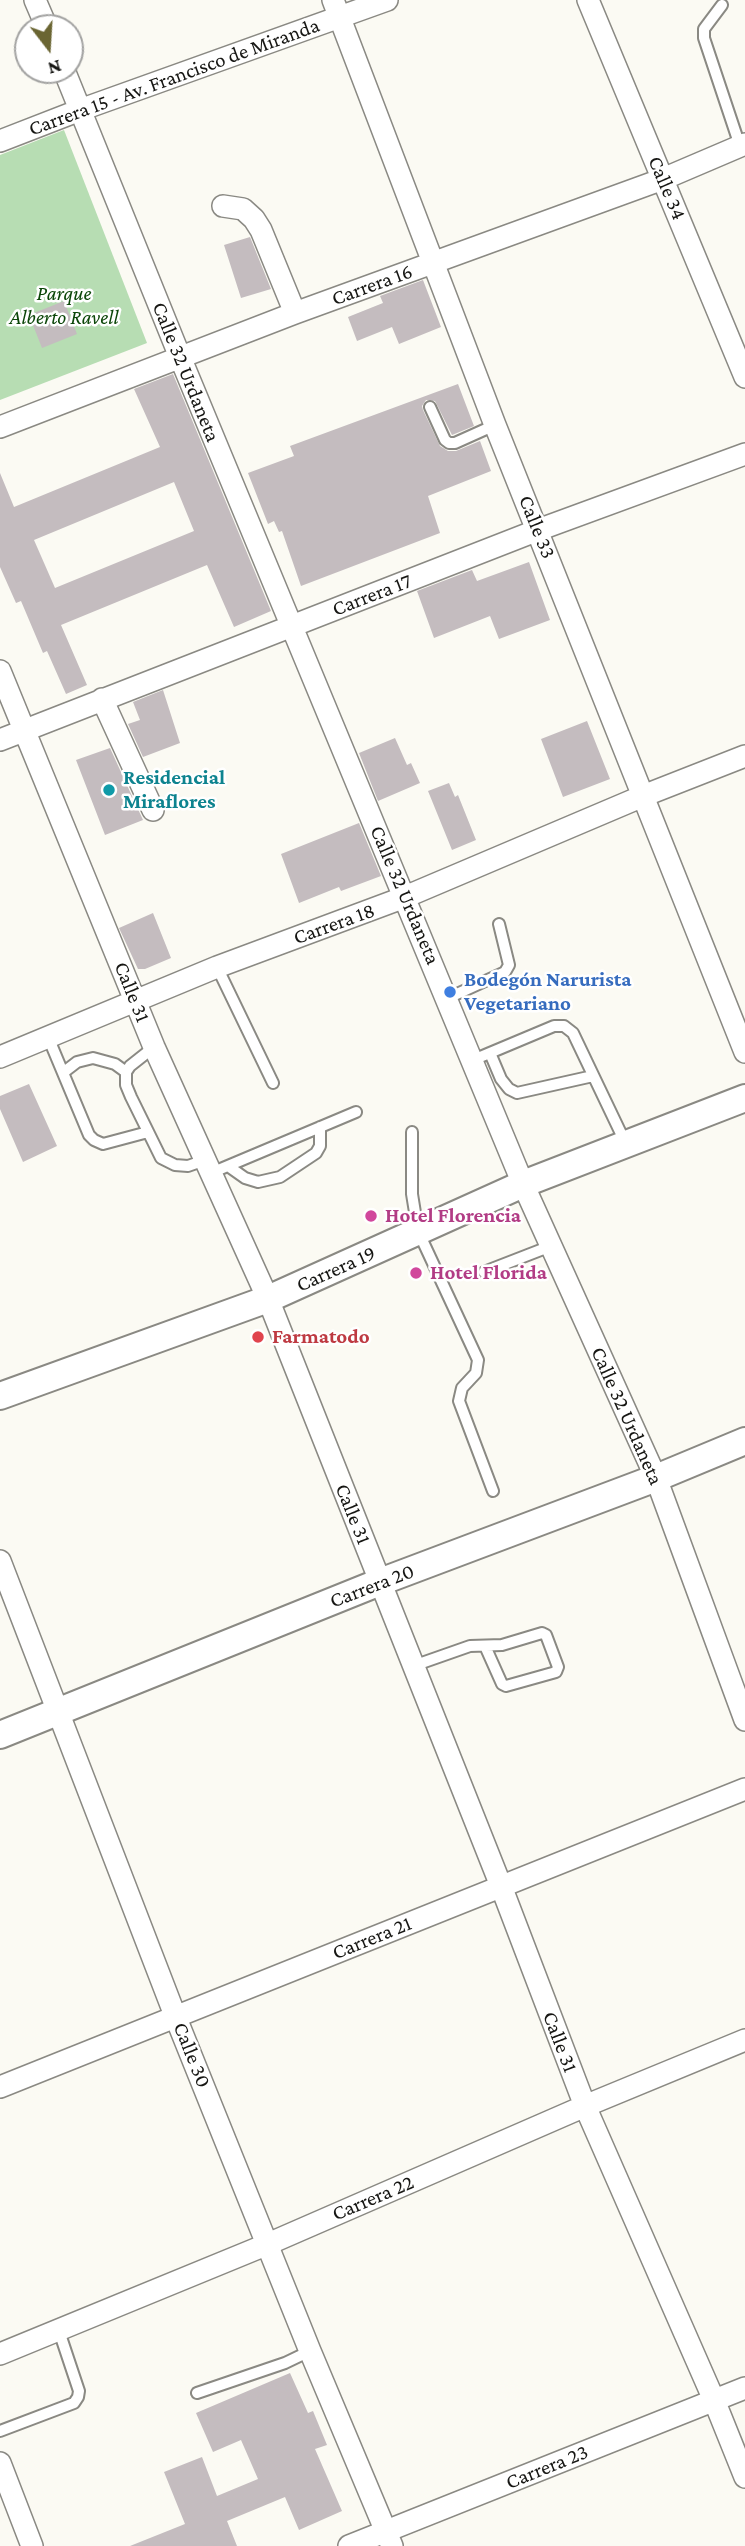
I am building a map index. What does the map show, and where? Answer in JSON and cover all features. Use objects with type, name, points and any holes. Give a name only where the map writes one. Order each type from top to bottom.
[{"type":"street","name":"Carrera 15 - Av. Francisco de Miranda","points":[[0,141],[336,9],[387,0]]},
{"type":"street","name":"Calle 34","points":[[588,0],[745,377]]},
{"type":"street","name":"Calle 33","points":[[336,9],[495,425],[745,1052]]},
{"type":"street","name":"Calle 32 Urdaneta","points":[[70,84],[405,897],[448,998],[482,1057],[523,1184],[656,1478],[745,1720]]},
{"type":"street","name":"Carrera 16","points":[[0,427],[295,313],[663,179],[743,145]]},
{"type":"street","points":[[223,206],[243,209],[254,219],[295,313]]},
{"type":"street","name":"Carrera 17","points":[[0,740],[538,530],[745,454]]},
{"type":"street","name":"Calle 31","points":[[0,671],[154,1047],[214,1166],[501,1886],[585,2106],[745,2477]]},
{"type":"street","points":[[102,699],[153,810]]},
{"type":"street","name":"Carrera 18","points":[[0,1057],[217,968],[405,897],[643,796],[745,756]]},
{"type":"street","name":"Carrera 19","points":[[0,1396],[268,1299],[523,1184],[745,1098]]},
{"type":"street","name":"Carrera 20","points":[[0,1735],[380,1582],[656,1478],[745,1441]]},
{"type":"street","name":"Calle 30","points":[[0,1561],[176,2018],[389,2539]]},
{"type":"street","name":"Carrera 21","points":[[0,2087],[745,1789]]},
{"type":"street","name":"Carrera 22","points":[[0,2354],[268,2244],[585,2106],[745,2040]]},
{"type":"street","name":"Carrera 23","points":[[349,2546],[389,2539],[745,2388]]},
{"type":"street","points":[[0,2463],[33,2546]]},
{"type":"lane","points":[[722,5],[704,29],[704,38],[743,145]]},
{"type":"lane","points":[[430,407],[445,440],[449,443],[455,443],[495,425]]},
{"type":"lane","points":[[448,998],[505,972],[509,965],[499,924]]},
{"type":"lane","points":[[217,968],[273,1083]]},
{"type":"lane","points":[[593,1076],[517,1093],[509,1089],[482,1057],[554,1026],[564,1026],[573,1033],[626,1144]]},
{"type":"lane","points":[[48,1037],[89,1135],[94,1140],[103,1144],[148,1132]]},
{"type":"lane","points":[[154,1047],[130,1066],[126,1072],[126,1085],[160,1158],[175,1166],[214,1166],[356,1112]]},
{"type":"lane","points":[[64,1072],[77,1062],[93,1058],[115,1064],[126,1072]]},
{"type":"lane","points":[[214,1166],[258,1182],[280,1177],[316,1153],[320,1146],[320,1127]]},
{"type":"lane","points":[[412,1132],[412,1194],[418,1231],[478,1360],[476,1373],[461,1388],[459,1401],[493,1491]]},
{"type":"lane","points":[[484,1272],[551,1246]]},
{"type":"lane","points":[[414,1666],[470,1646],[502,1644],[542,1633],[546,1635],[558,1667],[556,1672],[506,1686],[502,1684],[485,1646]]},
{"type":"lane","points":[[0,2431],[74,2403],[78,2397],[79,2391],[59,2331]]},
{"type":"lane","points":[[197,2393],[285,2363],[310,2351]]},
{"type":"green space","name":"Parque Alberto Ravell","points":[[64,130],[147,343],[0,400],[0,155]]},
{"type":"building","points":[[250,237],[271,289],[241,298],[224,245]]},
{"type":"building","points":[[423,280],[441,327],[399,344],[392,327],[357,341],[348,317],[383,303],[380,296]]},
{"type":"building","points":[[64,301],[77,334],[42,348],[29,315]]},
{"type":"building","points":[[173,374],[271,611],[234,627],[207,565],[61,625],[87,685],[66,694],[47,651],[43,653],[21,601],[16,603],[0,567],[0,473],[14,507],[160,447],[134,389]],"holes":[[[174,482],[194,531],[55,588],[34,540]]]},
{"type":"building","points":[[458,384],[474,426],[452,435],[435,401],[426,400],[422,406],[423,410],[440,446],[448,451],[456,451],[480,441],[491,471],[428,496],[440,533],[301,586],[282,531],[279,532],[274,521],[268,524],[248,473],[294,456],[290,446]]},
{"type":"building","points":[[529,562],[550,620],[499,639],[490,616],[434,638],[417,591],[472,570],[477,581]]},
{"type":"building","points":[[163,690],[180,743],[143,757],[128,724],[140,720],[133,702]]},
{"type":"building","points":[[587,721],[610,779],[563,797],[541,739]]},
{"type":"building","points":[[395,738],[407,765],[411,763],[420,783],[378,801],[359,753]]},
{"type":"building","name":"Residencial Miraflores","points":[[110,748],[143,820],[105,835],[76,760]]},
{"type":"building","points":[[449,783],[455,797],[458,795],[476,840],[452,850],[428,791]]},
{"type":"building","points":[[359,823],[381,876],[341,891],[339,887],[299,903],[281,854]]},
{"type":"building","points":[[153,913],[171,958],[145,969],[138,969],[119,928]]},
{"type":"building","points":[[29,1084],[57,1146],[23,1162],[0,1109],[0,1096]]},
{"type":"building","points":[[290,2373],[308,2413],[313,2411],[327,2445],[315,2449],[342,2511],[299,2530],[285,2497],[227,2521],[237,2546],[130,2546],[185,2524],[164,2472],[202,2457],[217,2496],[258,2479],[241,2440],[213,2452],[196,2413]]},
{"type":"place","name":"Residencial Miraflores","points":[[109,790]]},
{"type":"place","name":"Bodegón Narurista Vegetariano","points":[[450,992]]},
{"type":"place","name":"Hotel Florencia","points":[[371,1216]]},
{"type":"place","name":"Hotel Florida","points":[[416,1273]]},
{"type":"place","name":"Farmatodo","points":[[258,1337]]}]
